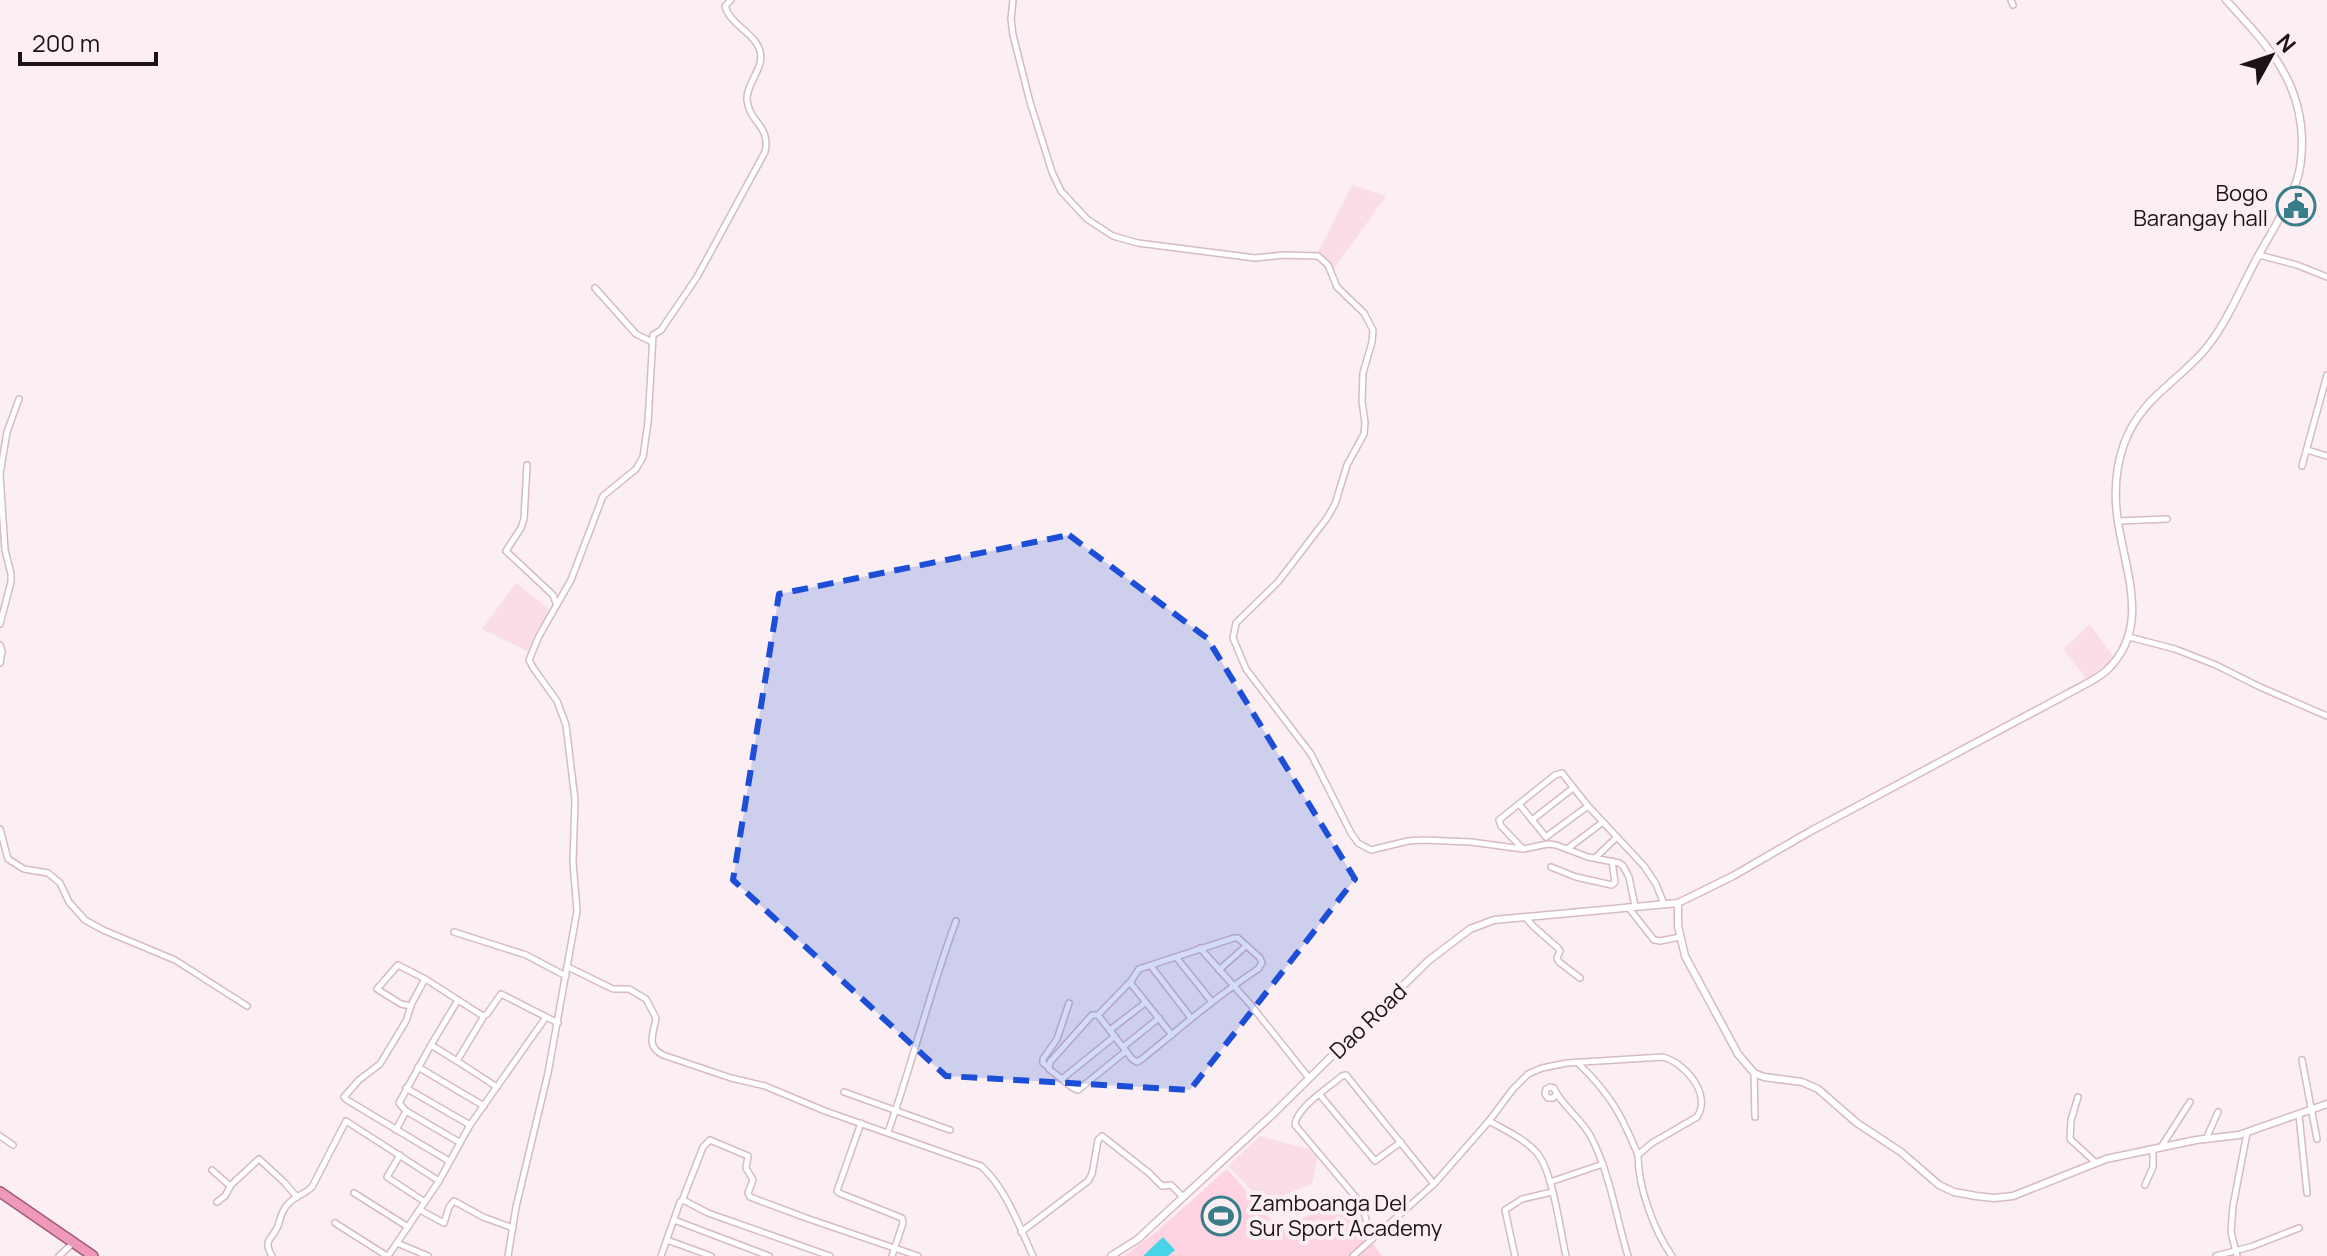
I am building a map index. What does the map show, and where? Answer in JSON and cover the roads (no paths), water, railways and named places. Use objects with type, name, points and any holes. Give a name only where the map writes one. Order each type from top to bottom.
[{"type":"highway","points":[[0,1192],[93,1256]]},
{"type":"street","points":[[508,1256],[558,1023],[577,911],[573,871],[576,830],[569,741],[562,711],[529,660],[573,575],[603,496],[636,469],[643,457],[653,335],[661,330],[697,277],[762,160],[767,144],[766,133],[748,103],[761,52],[728,15],[725,6],[731,0]]},
{"type":"street","points":[[1013,0],[1013,35],[1052,172],[1061,191],[1087,219],[1113,236],[1138,243],[1255,258],[1318,256],[1328,265],[1337,287],[1364,313],[1373,330],[1363,373],[1365,423],[1360,444],[1347,465],[1335,504],[1323,525],[1278,582],[1236,623],[1233,638],[1246,669],[1311,754],[1351,833],[1365,848],[1376,849],[1423,840],[1523,849],[1552,844],[1619,863],[1627,871],[1631,906],[1654,940],[1680,937]]},
{"type":"street","points":[[2226,0],[2281,64],[2300,122],[2302,146],[2298,177],[2214,337],[2148,402],[2130,430],[2117,471],[2116,495],[2131,592],[2132,624],[2122,651],[2102,674],[1678,903],[1680,937],[1687,961],[1740,1057],[1754,1073],[1802,1082],[1818,1089],[1857,1123],[1901,1152],[1934,1181],[1963,1194],[1994,1198],[2013,1196],[2095,1162],[2247,1133],[2327,1104]]},
{"type":"street","points":[[2259,255],[2327,277]]},
{"type":"street","points":[[595,288],[632,330],[652,342]]},
{"type":"street","points":[[2302,466],[2327,375]]},
{"type":"street","points":[[0,624],[11,574],[5,550],[0,474],[7,432],[19,399]]},
{"type":"street","points":[[2307,450],[2327,456]]},
{"type":"street","points":[[527,465],[524,519],[506,551],[553,595],[557,604]]},
{"type":"street","points":[[2118,521],[2167,519]]},
{"type":"street","points":[[2129,637],[2175,649],[2216,665],[2327,716]]},
{"type":"street","points":[[0,645],[0,663]]},
{"type":"street","points":[[1523,849],[1498,822],[1558,773],[1564,775],[1588,806],[1644,866],[1664,904]]},
{"type":"street","points":[[1532,820],[1573,788]]},
{"type":"street","points":[[1519,804],[1552,844]]},
{"type":"street","points":[[1546,837],[1588,806]]},
{"type":"street","points":[[1566,849],[1603,822]]},
{"type":"street","points":[[0,829],[8,859],[24,869],[48,873],[60,883],[69,902],[85,920],[175,960],[247,1006]]},
{"type":"street","points":[[1595,858],[1617,837]]},
{"type":"street","points":[[1551,867],[1576,877],[1612,885],[1615,882],[1612,861]]},
{"type":"street","name":"Dao Road","points":[[1111,1256],[1138,1239],[1428,961],[1480,923],[1678,903]]},
{"type":"street","points":[[1525,917],[1558,948],[1559,962],[1580,978]]},
{"type":"street","points":[[888,1132],[934,980],[956,921]]},
{"type":"street","points":[[454,932],[526,955],[566,976]]},
{"type":"street","points":[[1048,1067],[1092,1015],[1098,1015],[1143,966],[1237,937],[1262,963],[1140,1061],[1133,1060],[1098,1015]]},
{"type":"street","points":[[1219,970],[1246,946]]},
{"type":"street","points":[[1200,948],[1309,1078]]},
{"type":"street","points":[[1176,957],[1212,1002]]},
{"type":"street","points":[[411,1006],[378,988],[398,965],[485,1016]]},
{"type":"street","points":[[1151,966],[1191,1018]]},
{"type":"street","points":[[568,967],[613,989],[627,988],[646,999],[656,1018],[651,1040],[656,1051],[731,1078],[765,1086],[825,1111],[975,1162],[992,1178],[1033,1256]]},
{"type":"street","points":[[425,979],[380,1064],[344,1097],[449,1161]]},
{"type":"street","points":[[1131,981],[1172,1035]]},
{"type":"street","points":[[457,1061],[501,994],[558,1023]]},
{"type":"street","points":[[458,1000],[399,1103],[406,1111],[459,1142]]},
{"type":"street","points":[[1069,1003],[1057,1039],[1043,1063],[1078,1090],[1159,1018]]},
{"type":"street","points":[[1062,1079],[1145,1003]]},
{"type":"street","points":[[335,1223],[388,1256],[439,1181],[470,1125],[546,1017]]},
{"type":"street","points":[[431,1045],[497,1087]]},
{"type":"street","points":[[1353,1256],[1434,1184],[1528,1074],[1550,1065],[1663,1057],[1677,1063],[1691,1076],[1700,1096],[1699,1113],[1638,1155]]},
{"type":"street","points":[[2302,1060],[2317,1139]]},
{"type":"street","points":[[1577,1062],[1614,1103],[1638,1155],[1656,1228],[1672,1256]]},
{"type":"street","points":[[418,1067],[484,1106]]},
{"type":"street","points":[[1754,1073],[1755,1117]]},
{"type":"street","points":[[1372,1238],[1365,1224],[1364,1209],[1295,1125],[1297,1114],[1342,1076],[1349,1077],[1434,1184]]},
{"type":"street","points":[[406,1088],[470,1125]]},
{"type":"street","points":[[844,1092],[950,1130]]},
{"type":"street","points":[[1320,1095],[1375,1161],[1401,1142]]},
{"type":"street","points":[[1556,1095],[1583,1123],[1593,1139],[1603,1164],[1628,1256]]},
{"type":"street","points":[[2078,1097],[2071,1120],[2070,1139],[2095,1162]]},
{"type":"street","points":[[2161,1147],[2190,1102]]},
{"type":"street","points":[[396,1130],[406,1111]]},
{"type":"street","points":[[2206,1139],[2218,1112]]},
{"type":"street","points":[[2299,1115],[2307,1193]]},
{"type":"street","points":[[272,1256],[269,1238],[286,1206],[312,1187],[346,1121],[439,1181]]},
{"type":"street","points":[[1489,1121],[1534,1150],[1543,1162],[1566,1256]]},
{"type":"street","points":[[861,1123],[837,1191],[902,1218],[893,1253]]},
{"type":"street","points":[[2236,1253],[2231,1232],[2233,1206],[2247,1133]]},
{"type":"street","points":[[0,1136],[13,1145]]},
{"type":"street","points":[[1021,1232],[1088,1181],[1098,1140],[1102,1136],[1162,1186],[1171,1185],[1183,1197]]},
{"type":"street","points":[[661,1256],[703,1147],[710,1140],[748,1156],[746,1168],[753,1180],[748,1193],[750,1197],[893,1253],[918,1256]]},
{"type":"street","points":[[2145,1185],[2153,1167],[2153,1149]]},
{"type":"street","points":[[400,1155],[387,1177],[425,1202]]},
{"type":"street","points":[[217,1202],[259,1159],[297,1197]]},
{"type":"street","points":[[1550,1182],[1603,1164]]},
{"type":"street","points":[[212,1170],[230,1186]]},
{"type":"street","points":[[1515,1256],[1505,1210],[1517,1201],[1552,1192]]},
{"type":"street","points":[[354,1193],[408,1227]]},
{"type":"street","points":[[420,1210],[444,1223],[454,1201],[483,1217],[513,1228]]},
{"type":"street","points":[[682,1201],[830,1256]]},
{"type":"street","points":[[674,1220],[769,1256]]},
{"type":"street","points":[[2216,1256],[2236,1253],[2299,1228]]},
{"type":"street","points":[[667,1240],[711,1256]]},
{"type":"street","points":[[59,1256],[74,1243]]},
{"type":"street","points":[[397,1243],[428,1256]]},
{"type":"water","points":[[1163,1237],[1175,1250],[1168,1256],[1143,1256]]},
{"type":"place","name":"Bogo Barangay hall","points":[[2296,206]]},
{"type":"place","name":"Zamboanga Del Sur Sport Academy","points":[[1221,1216]]}]
